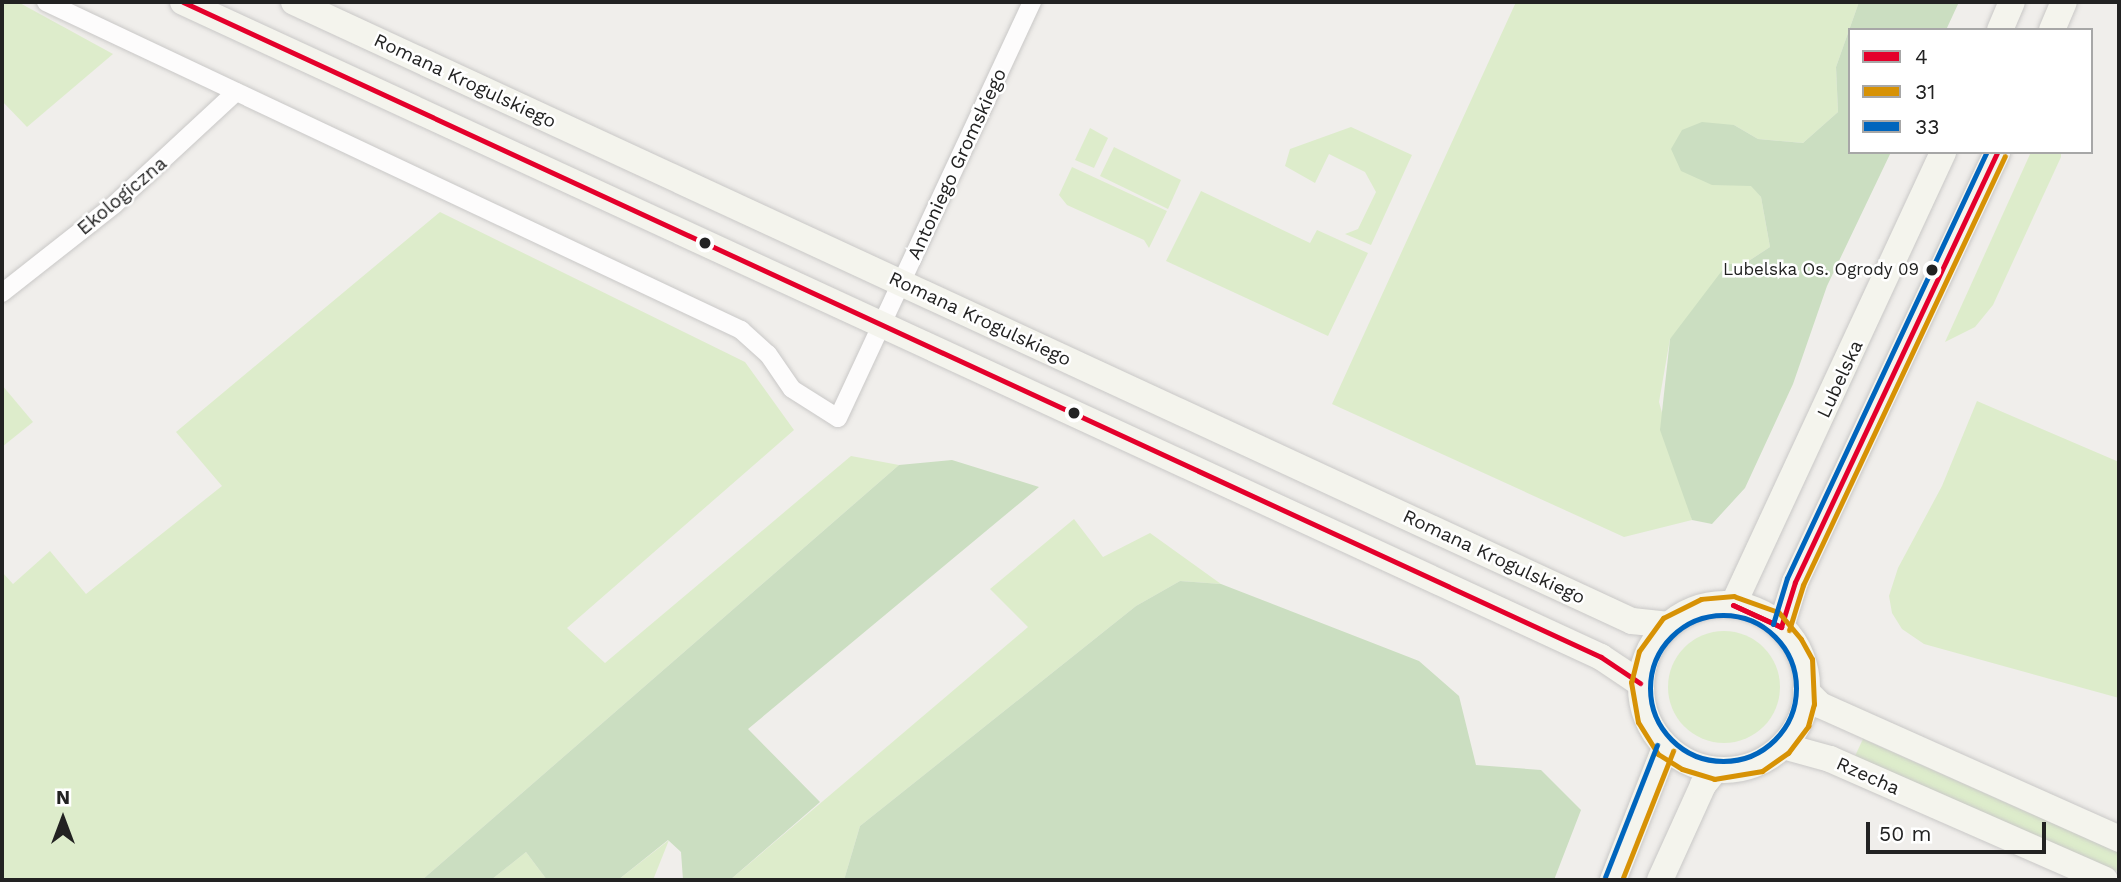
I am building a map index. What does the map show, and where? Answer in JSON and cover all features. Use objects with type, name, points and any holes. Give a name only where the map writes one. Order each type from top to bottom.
[{"type":"main road","points":[[183,2],[1610,661],[1640,683]]},
{"type":"main road","name":"Romana Krogulskiego","points":[[294,2],[1632,621],[1669,625]]},
{"type":"main road","points":[[2001,28],[2012,2]]},
{"type":"main road","points":[[2053,28],[2064,2]]},
{"type":"main road","name":"Lubelska","points":[[1733,605],[1942,154]]},
{"type":"main road","points":[[1781,627],[1795,582],[1996,154]]},
{"type":"main road","points":[[1733,605],[1781,627],[1803,661],[1807,691],[1800,722],[1783,746],[1759,763],[1716,770],[1685,761],[1665,747],[1646,719],[1640,683],[1647,655],[1669,625],[1703,607],[1733,605]]},
{"type":"main road","points":[[1807,691],[1820,705],[2119,839]]},
{"type":"main road","name":"Rzecha","points":[[1783,746],[1818,754],[2105,880]]},
{"type":"main road","points":[[1613,880],[1665,747]]},
{"type":"main road","points":[[1660,880],[1703,785],[1716,770]]},
{"type":"street","points":[[46,2],[236,92]]},
{"type":"street","name":"Antoniego Gromskiego","points":[[236,92],[741,330],[768,354],[792,389],[838,418],[1032,2]]},
{"type":"street","name":"Ekologiczna","points":[[2,293],[115,204],[236,92]]},
{"type":"green space","points":[[2,2],[18,2],[113,54],[27,127],[2,101]]},
{"type":"green space","points":[[1516,2],[1859,2],[1836,67],[1838,112],[1803,143],[1758,139],[1734,125],[1712,185],[1751,185],[1761,197],[1770,247],[1744,264],[1670,339],[1659,402],[1692,520],[1624,537],[1332,404]]},
{"type":"green space","points":[[1859,2],[1959,2],[1947,28],[1850,28]]},
{"type":"green space","points":[[1848,33],[1848,154],[1890,154],[1827,286],[1793,384],[1745,488],[1712,524],[1692,520],[1660,430],[1670,339],[1727,264],[1744,264],[1770,247],[1761,197],[1751,186],[1712,185],[1681,171],[1671,149],[1682,130],[1702,122],[1734,125],[1758,139],[1803,143],[1838,112],[1836,67]]},
{"type":"green space","points":[[1351,127],[1412,155],[1371,245],[1345,234],[1358,229],[1376,192],[1365,172],[1329,154],[1315,183],[1285,166],[1290,149]]},
{"type":"green space","points":[[1090,128],[1108,138],[1094,168],[1075,160]]},
{"type":"green space","points":[[1114,147],[1181,180],[1168,209],[1100,176]]},
{"type":"green space","points":[[2030,154],[2061,154],[1993,305],[1975,327],[1945,342]]},
{"type":"green space","points":[[1072,167],[1167,211],[1149,248],[1144,240],[1067,205],[1059,195]]},
{"type":"green space","points":[[1201,191],[1310,243],[1317,230],[1368,253],[1328,336],[1166,261]]},
{"type":"green space","points":[[440,212],[745,362],[794,430],[567,628],[605,663],[851,456],[899,465],[422,880],[2,880],[2,572],[13,584],[50,551],[86,594],[222,486],[176,432]]},
{"type":"green space","points":[[2,385],[33,422],[2,447]]},
{"type":"green space","points":[[1977,401],[2119,462],[2119,698],[1924,644],[1902,629],[1892,613],[1889,596],[1898,568],[1942,486]]},
{"type":"green space","points":[[952,460],[1039,487],[748,729],[820,802],[730,880],[683,880],[681,852],[668,840],[618,880],[547,880],[526,852],[491,880],[422,880],[899,465]]},
{"type":"green space","points":[[1074,519],[1103,557],[1150,533],[1221,584],[1180,581],[1136,606],[860,826],[844,880],[730,880],[1028,627],[990,589]]},
{"type":"green space","points":[[1180,581],[1221,584],[1419,661],[1459,696],[1476,765],[1541,770],[1581,810],[1554,880],[844,880],[860,826],[1136,606]]},
{"type":"green space","points":[[1724,631],[1745,636],[1763,648],[1775,666],[1780,687],[1775,708],[1763,726],[1745,738],[1724,743],[1703,738],[1685,726],[1673,708],[1668,687],[1673,666],[1685,648],[1703,636]]},
{"type":"green space","points":[[1863,739],[2119,853],[2119,872],[1855,756]]},
{"type":"green space","points":[[669,840],[653,880],[618,880]]},
{"type":"green space","points":[[526,852],[547,880],[491,880]]},
{"type":"transit line","name":"4","points":[[183,2],[1601,657],[1640,683]]},
{"type":"transit line","name":"33","points":[[1773,624],[1787,578],[1986,154]]},
{"type":"transit line","name":"4","points":[[1781,627],[1795,582],[1996,154]]},
{"type":"transit line","name":"31","points":[[1789,630],[1803,585],[2005,156]]},
{"type":"transit line","name":"31","points":[[1734,596],[1701,599],[1663,618],[1639,651],[1631,682],[1638,722],[1658,754],[1682,769],[1714,779],[1762,771],[1788,753],[1808,726],[1814,704],[1812,659],[1801,639],[1778,612],[1736,597]]},
{"type":"transit line","name":"4","points":[[1733,605],[1781,627]]},
{"type":"transit line","name":"4","points":[[1733,605],[1781,627]]},
{"type":"transit line","name":"33","points":[[1723,615],[1751,621],[1774,637],[1790,660],[1796,688],[1790,716],[1774,739],[1751,755],[1723,761],[1695,755],[1672,739],[1656,716],[1650,688],[1656,660],[1672,637],[1695,621],[1723,615]]},
{"type":"transit line","name":"33","points":[[1605,877],[1657,745]]},
{"type":"transit line","name":"31","points":[[1622,880],[1673,751]]},
{"type":"place","name":"Lubelska Os. Ogrody 09","points":[[1932,270]]}]
